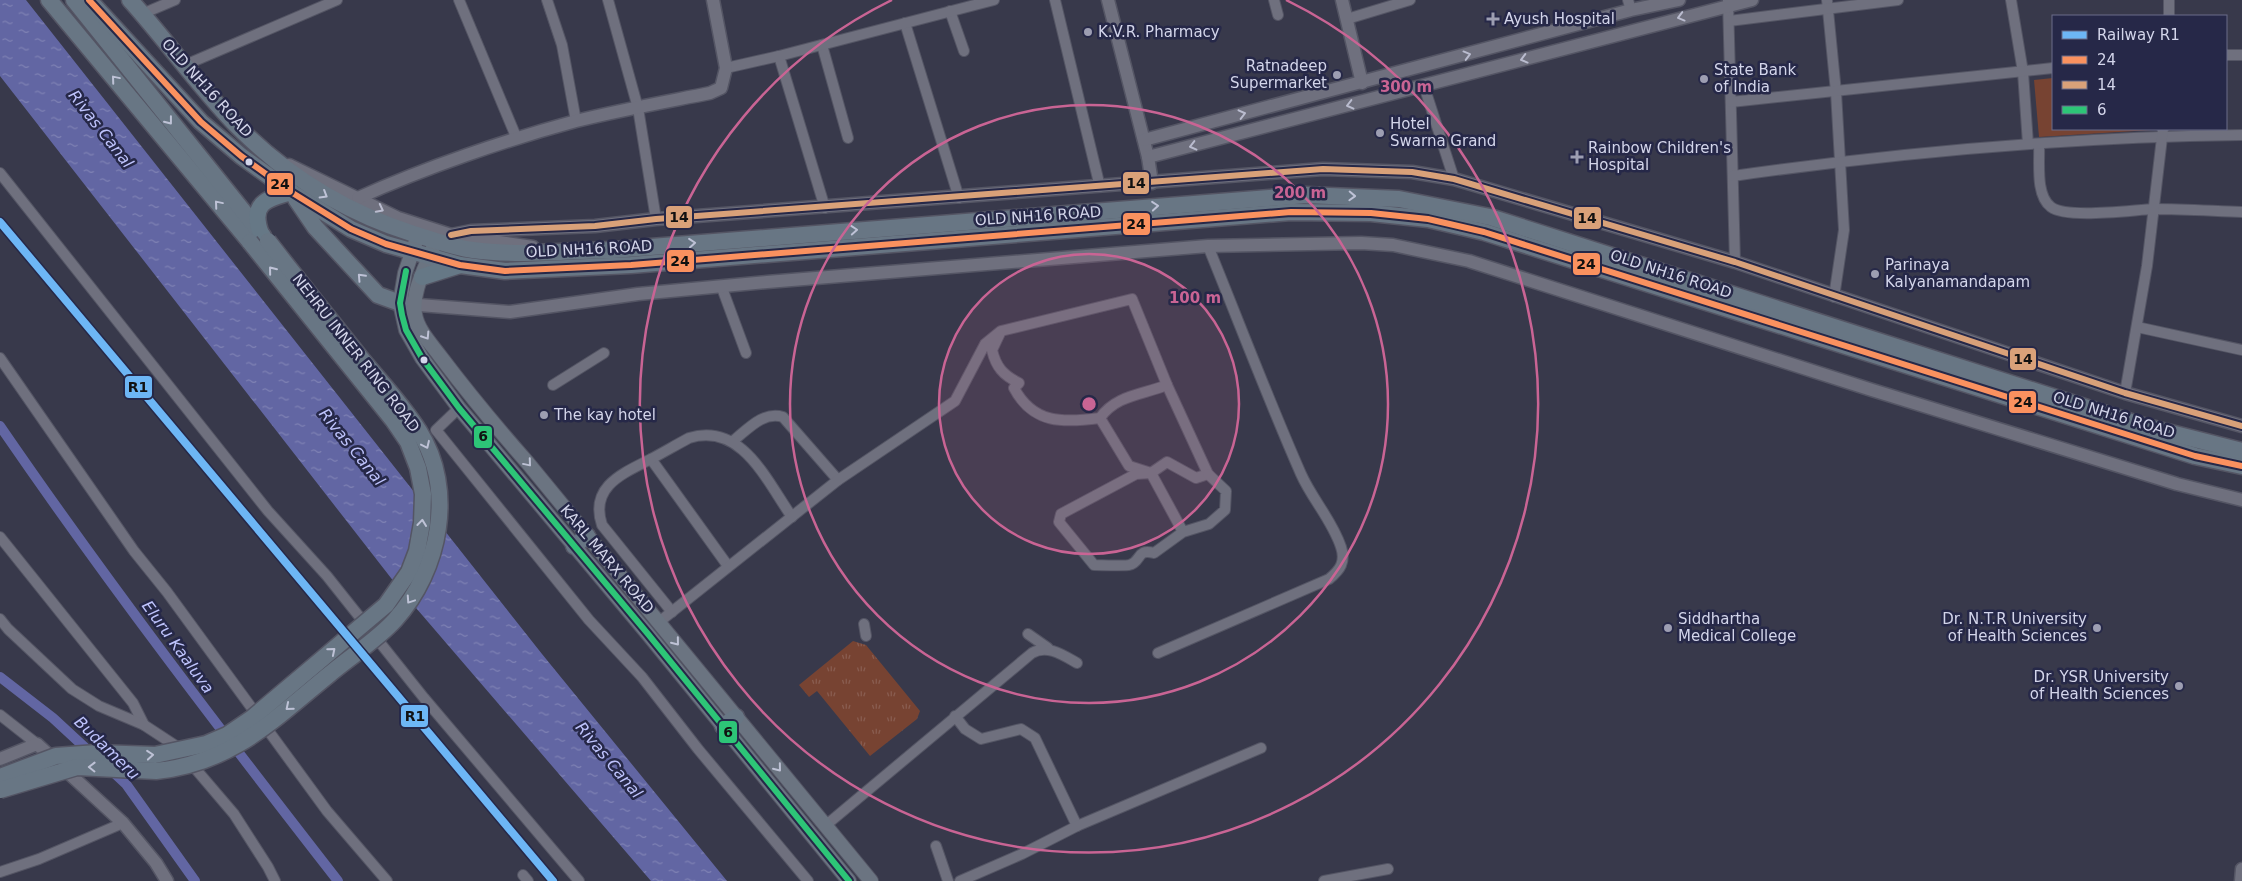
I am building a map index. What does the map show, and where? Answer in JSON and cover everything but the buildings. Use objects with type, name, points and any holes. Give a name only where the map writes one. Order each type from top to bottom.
[{"type":"highway","points":[[259,239],[256,220],[259,206],[270,198],[291,192]]},
{"type":"highway","points":[[422,277],[460,265]]},
{"type":"main road","name":"NEHRU INNER RING ROAD","points":[[0,790],[77,767],[168,770],[186,767],[232,749],[262,730],[394,622],[421,582],[430,562],[440,506],[439,490],[429,450],[418,430],[398,402],[259,239],[49,0]]},
{"type":"main road","name":"NEHRU INNER RING ROAD","points":[[74,0],[259,239]]},
{"type":"main road","name":"OLD NH16 ROAD","points":[[89,0],[165,86],[201,122],[241,156],[291,192],[351,230],[430,258],[460,265],[505,271],[631,265],[1291,212],[1371,213],[1428,219],[1484,232],[2195,456],[2242,466]]},
{"type":"main road","name":"OLD NH16 ROAD","points":[[130,0],[239,127],[273,158],[313,189],[339,204],[382,224],[435,242],[482,251],[559,252],[613,250],[1250,198],[1306,195],[1399,199],[1499,220],[2147,426],[2242,451]]},
{"type":"main road","points":[[291,192],[315,227],[378,296],[407,304]]},
{"type":"main road","name":"KARL MARX ROAD","points":[[418,235],[412,252],[406,330],[422,358],[459,408],[580,541],[660,622],[730,722],[849,881]]},
{"type":"main road","points":[[0,777],[56,756],[97,753],[154,755],[206,744],[227,735],[252,718],[386,605],[409,572],[417,551],[422,523],[423,494],[418,468],[408,442],[259,239]]},
{"type":"main road","name":"KARL MARX ROAD","points":[[407,304],[422,277],[435,242]]},
{"type":"main road","name":"KARL MARX ROAD","points":[[407,304],[452,373],[580,541],[730,722],[825,826],[870,881]]},
{"type":"street","points":[[142,14],[175,0]]},
{"type":"street","points":[[185,65],[337,0]]},
{"type":"street","points":[[459,0],[517,139]]},
{"type":"street","points":[[547,0],[562,45],[576,121]]},
{"type":"street","points":[[608,0],[638,108],[656,219]]},
{"type":"street","points":[[358,198],[389,184],[517,139],[576,121],[710,93],[721,88],[726,68],[713,0]]},
{"type":"street","points":[[726,68],[994,0]]},
{"type":"street","points":[[1056,0],[1100,187]]},
{"type":"street","points":[[1108,0],[1144,140],[1152,183]]},
{"type":"street","points":[[1274,0],[1278,15]]},
{"type":"street","points":[[1342,0],[1362,83]]},
{"type":"street","points":[[1347,19],[1410,0]]},
{"type":"street","points":[[1144,140],[1432,64],[1629,5],[1679,0]]},
{"type":"street","points":[[1148,157],[1424,86],[1728,3],[1752,0]]},
{"type":"street","points":[[1729,21],[1828,4],[1898,0]]},
{"type":"street","points":[[2011,0],[2023,72],[2028,144]]},
{"type":"street","points":[[2169,0],[2169,15]]},
{"type":"street","points":[[1728,3],[1735,262]]},
{"type":"street","points":[[1828,4],[1836,92],[1844,230],[1834,297]]},
{"type":"street","points":[[950,11],[964,51]]},
{"type":"street","points":[[906,23],[959,198]]},
{"type":"street","points":[[822,45],[848,138]]},
{"type":"street","points":[[2227,55],[2242,55]]},
{"type":"street","points":[[779,56],[825,208]]},
{"type":"street","points":[[1432,64],[1437,82]]},
{"type":"street","points":[[1731,102],[2052,68]]},
{"type":"street","points":[[1424,86],[1454,179]]},
{"type":"street","points":[[1733,176],[1840,161],[2163,132],[2242,135]]},
{"type":"street","points":[[2125,393],[2137,327],[2163,132]]},
{"type":"street","points":[[2039,144],[2042,194],[2051,206],[2059,210],[2080,212],[2154,209],[2242,212]]},
{"type":"street","points":[[273,158],[398,218],[451,235],[559,252]]},
{"type":"street","points":[[451,235],[464,231],[595,226],[656,219],[959,198],[1323,169],[1403,172],[1454,179],[1735,262],[1834,297],[2125,393],[2242,426]]},
{"type":"street","points":[[0,173],[268,511],[327,576],[424,698],[579,881]]},
{"type":"street","points":[[407,304],[510,312],[638,294],[1208,246],[1361,242],[1393,245],[1469,261],[2177,484],[2242,500]]},
{"type":"street","points":[[1158,653],[1329,579],[1338,571],[1344,561],[1341,547],[1302,476],[1208,246]]},
{"type":"street","points":[[722,288],[746,353]]},
{"type":"street","points":[[660,622],[838,480],[954,401],[985,344],[1001,331],[1132,299],[1167,385],[1208,474],[1226,491],[1225,510],[1208,524],[1183,532],[1154,553],[1147,551],[1139,555],[1134,563],[1127,566],[1118,564],[1094,565],[1059,522],[1061,514],[1136,474],[1151,473],[1167,462],[1196,478],[1208,474]]},
{"type":"street","points":[[2137,327],[2242,350]]},
{"type":"street","points":[[1001,331],[992,350],[995,365],[1009,378],[1019,383],[1014,388],[1020,400],[1032,411],[1059,421],[1100,418],[1108,407],[1129,395],[1150,392],[1167,385]]},
{"type":"street","points":[[553,385],[604,353]]},
{"type":"street","points":[[0,358],[128,544],[166,592],[328,811],[387,881]]},
{"type":"street","points":[[459,408],[436,430],[589,620],[642,677],[698,749],[808,881]]},
{"type":"street","points":[[733,441],[765,416],[773,414],[783,417],[838,480]]},
{"type":"street","points":[[1100,418],[1128,466],[1151,473],[1183,532]]},
{"type":"street","points":[[672,612],[611,538],[602,524],[598,514],[600,502],[613,480],[689,438],[701,434],[715,434],[733,441],[752,460],[792,517]]},
{"type":"street","points":[[651,459],[728,566]]},
{"type":"street","points":[[0,537],[133,703],[144,725]]},
{"type":"street","points":[[0,619],[8,629],[72,689],[99,706],[144,725],[176,746],[224,800],[268,867],[275,881]]},
{"type":"street","points":[[864,624],[866,636]]},
{"type":"street","points":[[1028,634],[1049,649],[1077,663]]},
{"type":"street","points":[[825,826],[954,716],[1032,653],[1040,648],[1049,649]]},
{"type":"street","points":[[0,715],[37,744],[124,823],[156,863],[167,881]]},
{"type":"street","points":[[954,716],[965,729],[981,739],[1022,729],[1035,738],[1077,826]]},
{"type":"street","points":[[0,759],[37,744]]},
{"type":"street","points":[[960,881],[1022,854],[1077,826],[1261,748]]},
{"type":"street","points":[[0,872],[39,859],[124,823]]},
{"type":"street","points":[[936,846],[948,881]]},
{"type":"street","points":[[1324,881],[1388,869]]},
{"type":"street","points":[[2241,881],[2242,869]]},
{"type":"green space","points":[[2052,78],[2052,130],[2151,130],[2039,137],[2034,80]]},
{"type":"green space","points":[[853,641],[866,645],[920,711],[917,719],[870,756],[817,691],[809,697],[799,685]]},
{"type":"water","name":"Rivas Canal","points":[[0,0],[26,0],[542,654],[727,881],[651,881],[398,587],[0,76]]},
{"type":"waterway","name":"Eluru Kaaluva","points":[[0,426],[40,484],[166,656],[338,881]]},
{"type":"waterway","name":"Budameru","points":[[0,677],[53,718],[93,755]]},
{"type":"waterway","name":"Budameru","points":[[110,769],[126,784],[195,881]]},
{"type":"rail line","name":"R1","points":[[0,222],[553,881]]},
{"type":"transit line","name":"24","points":[[89,0],[201,122],[241,156],[291,192],[351,229],[386,244],[460,265],[505,271],[631,265],[1291,212],[1371,213],[1428,219],[1484,232],[2195,456],[2242,466]]},
{"type":"transit line","name":"14","points":[[451,235],[471,231],[595,226],[656,219],[1323,169],[1412,172],[1454,179],[1735,262],[2125,393],[2242,426]]},
{"type":"transit line","name":"6","points":[[406,271],[400,303],[402,315],[406,330],[422,358],[459,408],[648,634],[849,881]]},
{"type":"place","name":"Ayush Hospital","points":[[1493,19]]},
{"type":"place","name":"K.V.R. Pharmacy","points":[[1088,32]]},
{"type":"place","name":"Ratnadeep Supermarket","points":[[1337,75]]},
{"type":"place","name":"State Bank of India","points":[[1704,79]]},
{"type":"place","name":"Hotel Swarna Grand","points":[[1380,133]]},
{"type":"place","name":"Rainbow Children's Hospital","points":[[1577,157]]},
{"type":"place","name":"Parinaya Kalyanamandapam","points":[[1875,274]]},
{"type":"place","name":"The kay hotel","points":[[544,415]]},
{"type":"place","name":"Siddhartha Medical College","points":[[1668,628]]},
{"type":"place","name":"Dr. N.T.R University of Health Sciences","points":[[2097,628]]},
{"type":"place","name":"Dr. YSR University of Health Sciences","points":[[2179,686]]}]
